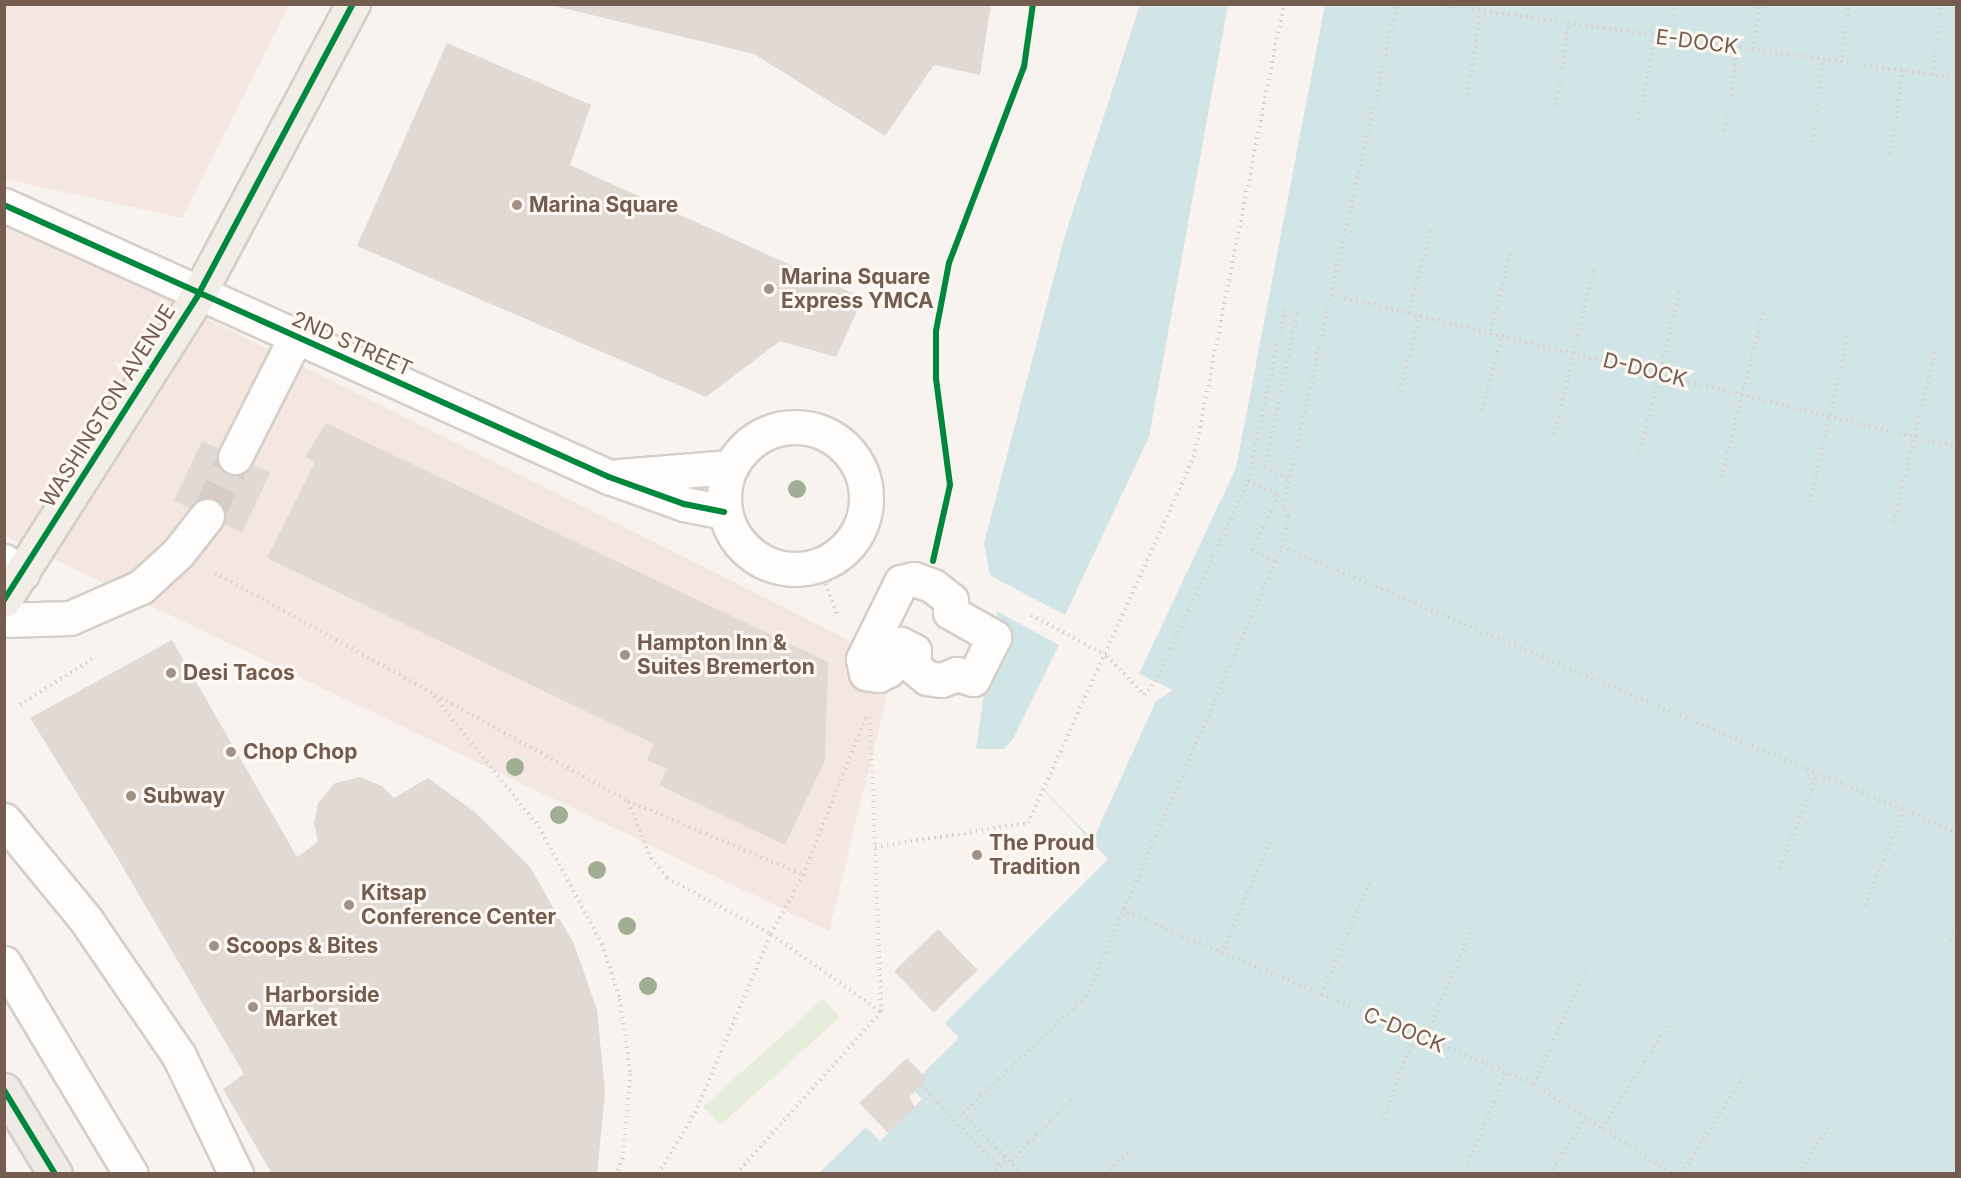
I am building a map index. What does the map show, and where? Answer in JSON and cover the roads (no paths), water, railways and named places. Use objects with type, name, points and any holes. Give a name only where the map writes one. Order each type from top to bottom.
[{"type":"highway","points":[[4,1090],[55,1173]]},
{"type":"main road","name":"WASHINGTON AVENUE","points":[[10,578],[198,295],[353,4]]},
{"type":"street","name":"2ND STREET","points":[[4,205],[198,295],[609,477],[684,504],[724,512]]},
{"type":"street","points":[[235,457],[295,338]]},
{"type":"street","points":[[786,427],[820,432],[849,451],[862,471],[867,493],[865,517],[855,538],[839,555],[819,567],[794,570],[770,566],[744,547],[734,535],[724,512],[724,489],[731,466],[744,447],[763,434],[786,427]]},
{"type":"street","name":"2ND STREET","points":[[609,477],[731,466]]},
{"type":"street","points":[[4,620],[70,618],[141,587],[178,553],[207,516]]},
{"type":"street","points":[[4,820],[86,920],[179,1056],[236,1173]]},
{"type":"street","points":[[4,963],[131,1173]]},
{"type":"tunnel","points":[[207,516],[235,457]]},
{"type":"place","name":"Marina Square","points":[[517,205]]},
{"type":"place","name":"Marina Square Express YMCA","points":[[769,289]]},
{"type":"place","name":"Hampton Inn & Suites Bremerton","points":[[625,655]]},
{"type":"place","name":"Desi Tacos","points":[[171,673]]},
{"type":"place","name":"Chop Chop","points":[[231,752]]},
{"type":"place","name":"Subway","points":[[131,796]]},
{"type":"place","name":"The Proud Tradition","points":[[977,855]]},
{"type":"place","name":"Kitsap Conference Center","points":[[349,905]]},
{"type":"place","name":"Scoops & Bites","points":[[214,946]]},
{"type":"place","name":"Harborside Market","points":[[253,1007]]}]
